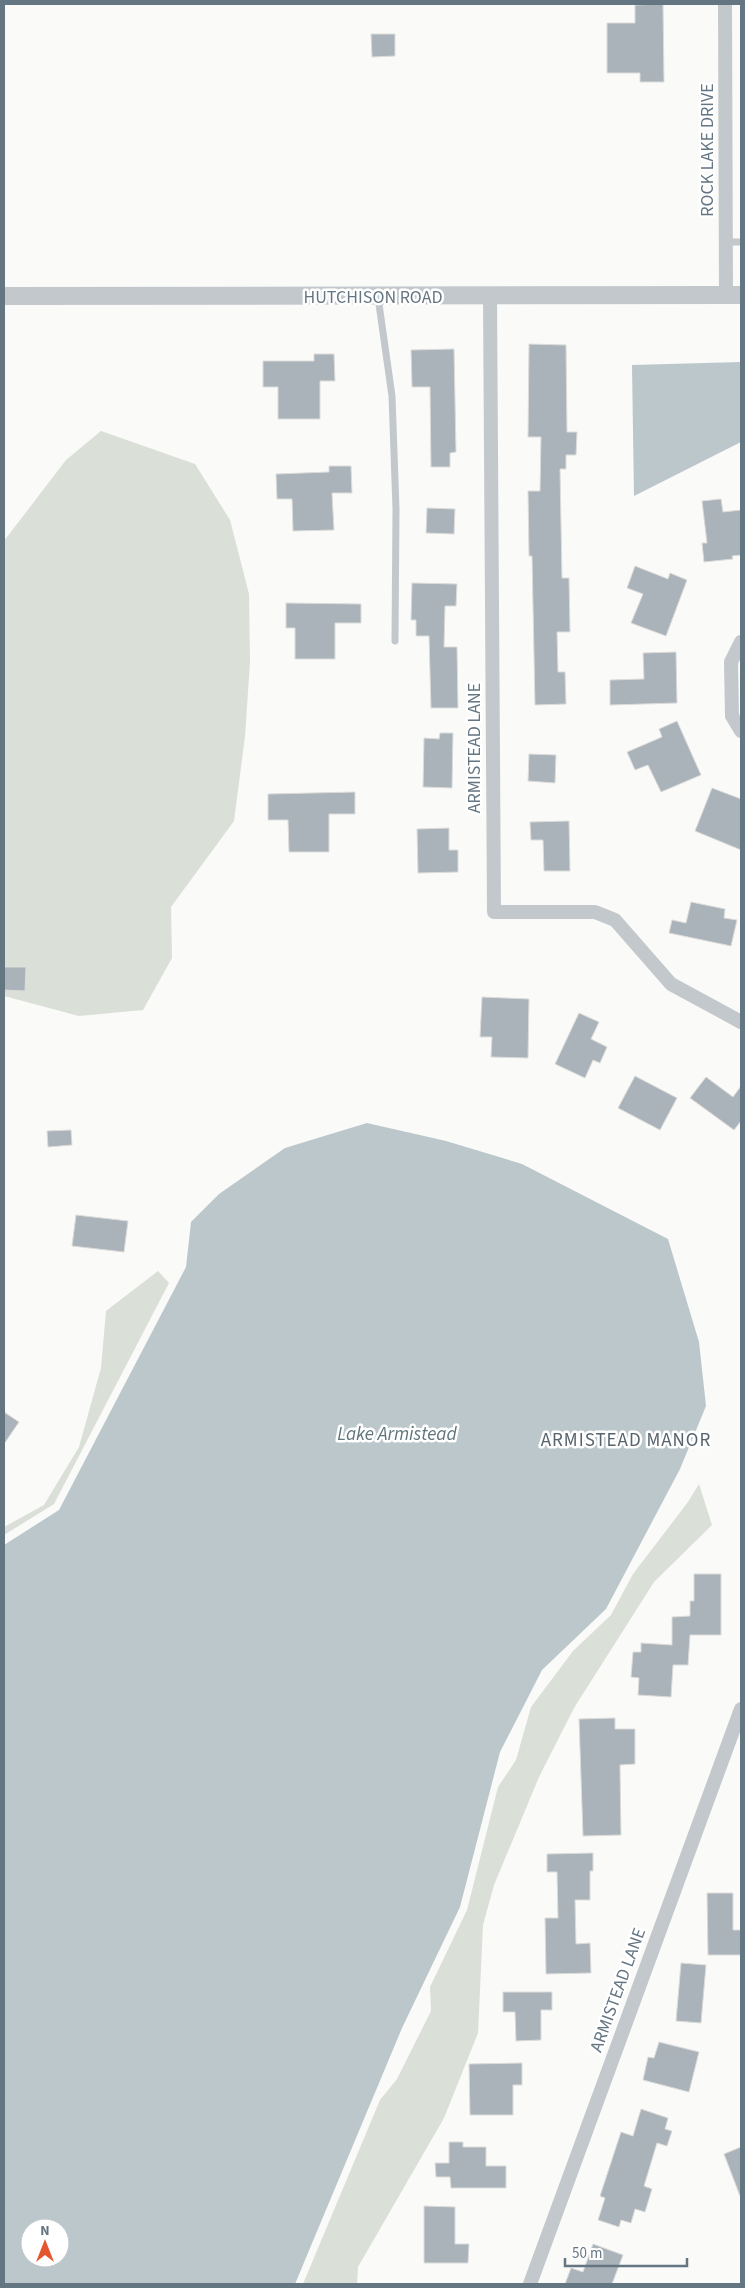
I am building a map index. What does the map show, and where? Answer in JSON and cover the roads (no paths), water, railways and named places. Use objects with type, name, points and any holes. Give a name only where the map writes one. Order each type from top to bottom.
[{"type":"street","name":"ROCK LAKE DRIVE","points":[[725,4],[726,242],[734,295]]},
{"type":"street","name":"HUTCHISON ROAD","points":[[4,296],[490,297],[734,295]]},
{"type":"street","name":"ARMISTEAD LANE","points":[[490,297],[494,912],[595,912],[615,920],[671,984],[741,1022]]},
{"type":"street","points":[[741,642],[731,662],[732,716],[741,731]]},
{"type":"street","name":"ARMISTEAD LANE","points":[[530,2284],[741,1709]]},
{"type":"lane","points":[[726,242],[741,242]]},
{"type":"lane","points":[[378,297],[392,396],[396,510],[395,641]]},
{"type":"water","points":[[741,362],[741,442],[634,496],[632,365]]},
{"type":"water","name":"Lake Armistead","points":[[367,1123],[446,1141],[522,1164],[668,1239],[699,1342],[706,1406],[680,1469],[606,1609],[542,1670],[500,1752],[460,1907],[402,2028],[295,2284],[4,2284],[4,1545],[59,1510],[186,1267],[191,1222],[219,1194],[285,1148]]},
{"type":"district","name":"ARMISTEAD MANOR","points":[[626,1440]]}]
